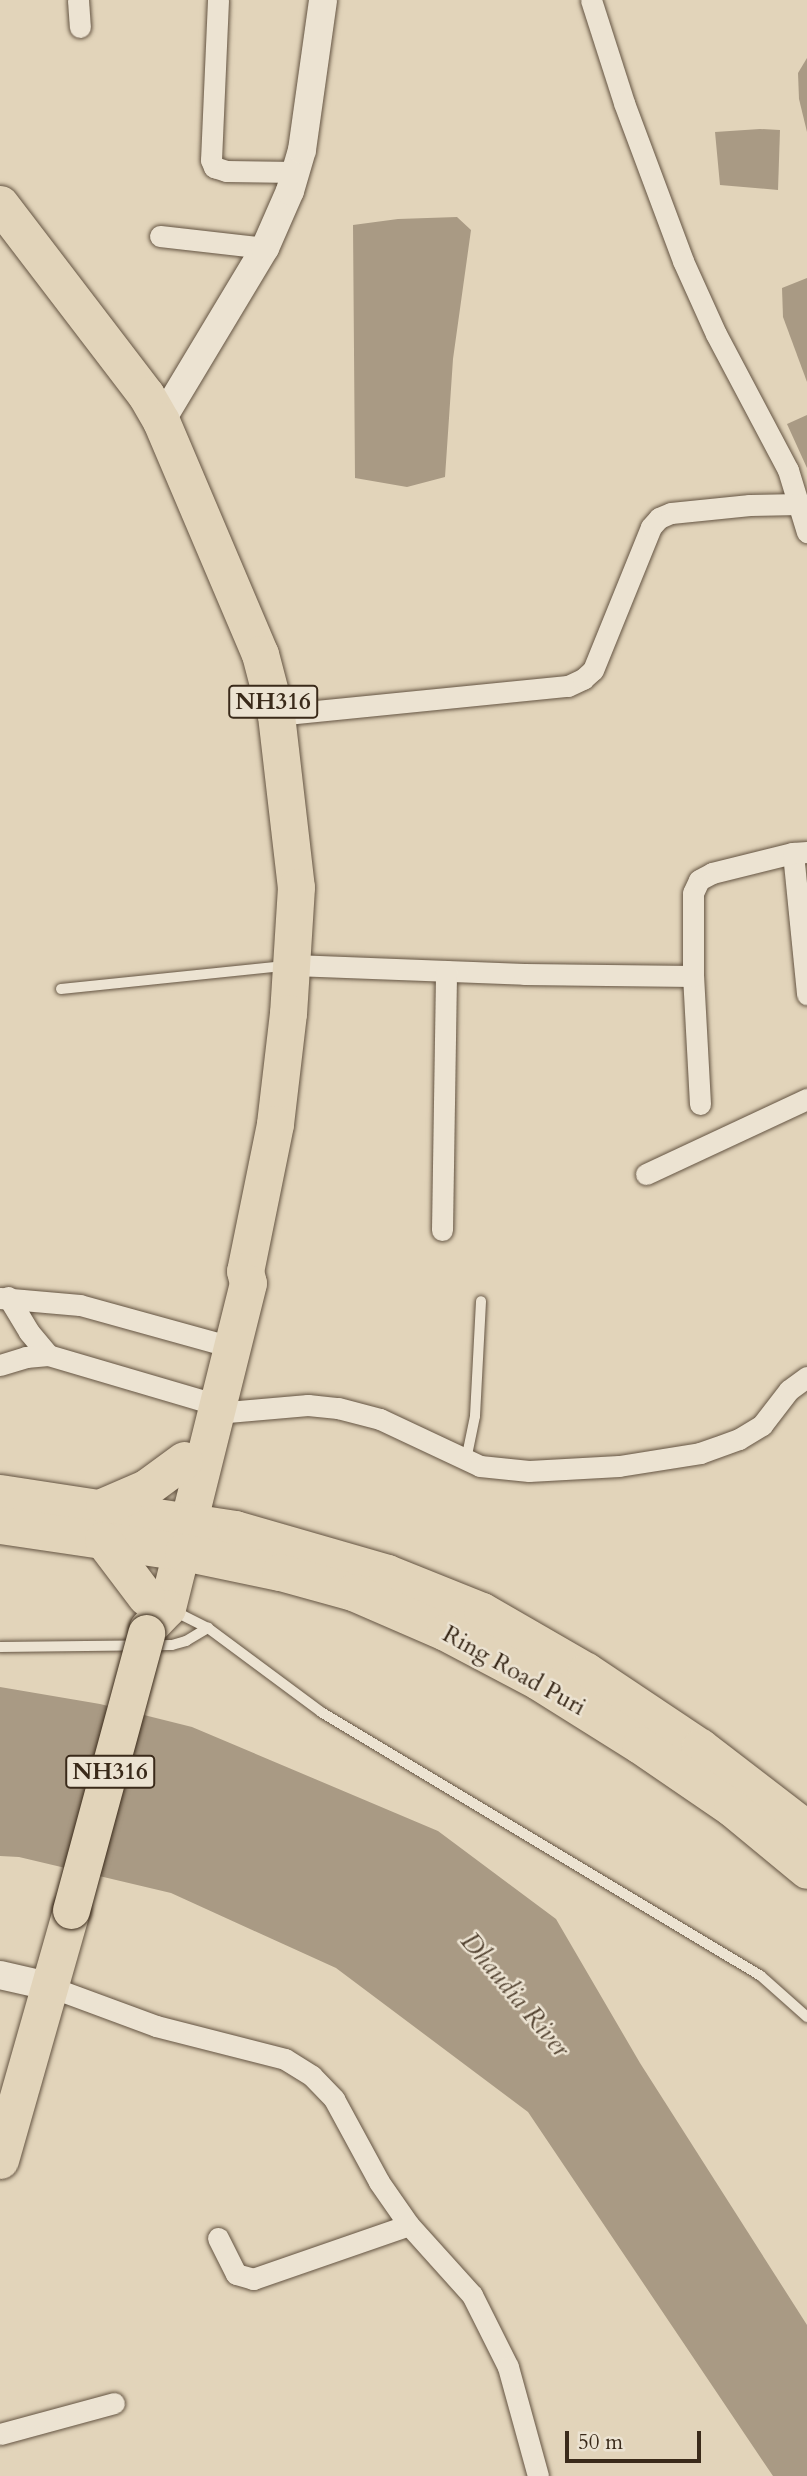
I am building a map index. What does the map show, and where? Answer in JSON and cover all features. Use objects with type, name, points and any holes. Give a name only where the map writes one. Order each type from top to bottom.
[{"type":"highway","name":"NH316","points":[[0,204],[146,395],[161,421],[260,654],[276,715],[296,887],[293,965],[275,1124],[245,1270],[248,1283],[208,1406],[155,1613],[0,2160]]},
{"type":"highway","name":"NH316","points":[[208,1406],[217,1343],[234,1280],[245,1270]]},
{"type":"highway","points":[[0,1525],[103,1523],[146,1488],[193,1463],[214,1502],[235,1529]]},
{"type":"highway","points":[[0,1493],[103,1523],[174,1535]]},
{"type":"highway","points":[[103,1523],[155,1613],[245,1564]]},
{"type":"highway","name":"Ring Road Puri","points":[[174,1535],[235,1529],[387,1573],[482,1611],[586,1671],[700,1747],[807,1829]]},
{"type":"highway","name":"Ring Road Puri","points":[[174,1535],[245,1564],[353,1592],[445,1632],[527,1675],[663,1760],[732,1808],[807,1870]]},
{"type":"street","points":[[78,0],[80,27]]},
{"type":"street","points":[[218,0],[211,160],[214,167],[226,172],[296,172]]},
{"type":"street","points":[[161,421],[265,248],[296,172],[302,150],[323,0]]},
{"type":"street","points":[[591,0],[624,103],[683,261],[716,334],[788,470],[807,532]]},
{"type":"street","points":[[160,236],[265,248]]},
{"type":"street","points":[[276,715],[568,686],[583,680],[593,670],[651,527],[659,518],[671,513],[750,505],[800,504]]},
{"type":"street","points":[[700,1104],[693,976],[693,893],[699,880],[712,873],[800,852],[807,994]]},
{"type":"street","points":[[293,965],[693,976]]},
{"type":"street","points":[[442,1230],[446,971]]},
{"type":"street","points":[[646,1174],[807,1099]]},
{"type":"street","points":[[4,1298],[80,1305],[217,1343]]},
{"type":"street","points":[[4,1298],[48,1355]]},
{"type":"street","points":[[0,1365],[26,1357],[48,1355],[208,1406],[308,1405],[338,1408],[380,1419],[466,1460],[500,1470],[529,1471],[619,1465],[700,1453],[739,1440],[762,1425],[789,1390],[807,1377]]},
{"type":"street","points":[[0,1975],[48,1986],[156,2026],[285,2059],[312,2076],[334,2099],[379,2182],[409,2225],[472,2295],[508,2367],[538,2476]]},
{"type":"street","points":[[218,2238],[236,2274],[254,2279],[409,2225]]},
{"type":"street","points":[[0,2434],[114,2403]]},
{"type":"lane","points":[[61,989],[293,965]]},
{"type":"lane","points":[[466,1460],[475,1416],[481,1301]]},
{"type":"lane","points":[[155,1613],[208,1628],[331,1718],[761,1976],[807,2017]]},
{"type":"lane","points":[[0,1647],[172,1644],[186,1641],[208,1628]]},
{"type":"water","points":[[807,58],[807,132],[799,99],[798,73]]},
{"type":"water","points":[[780,130],[778,190],[720,185],[715,132]]},
{"type":"water","points":[[457,217],[471,230],[453,359],[445,477],[407,487],[355,478],[353,225],[398,219]]},
{"type":"water","points":[[807,278],[807,382],[783,317],[782,288]]},
{"type":"water","points":[[807,415],[807,468],[787,424]]},
{"type":"water","name":"Dhaudia River","points":[[0,1687],[100,1704],[192,1727],[438,1831],[556,1919],[640,2063],[807,2325],[807,2476],[773,2476],[528,2112],[336,1968],[171,1893],[19,1857],[0,1856]]}]
